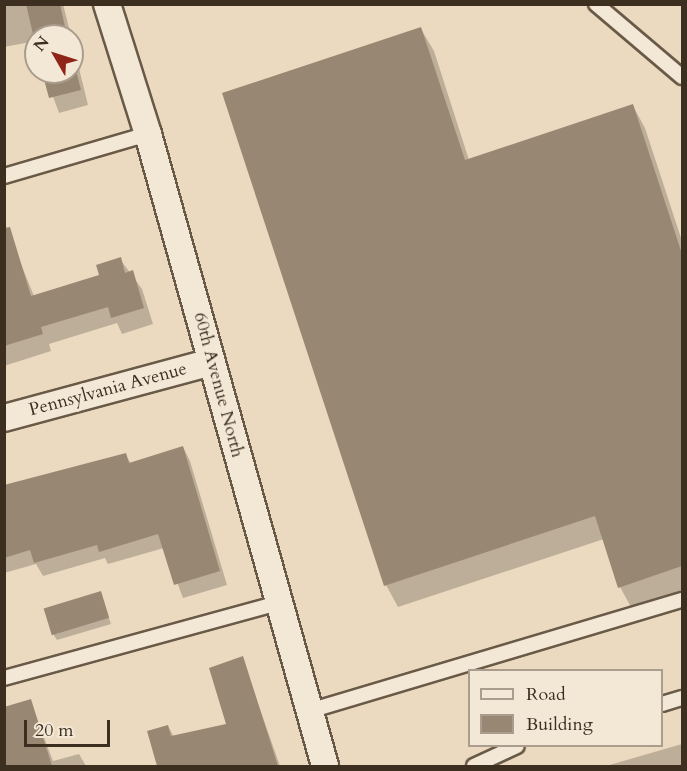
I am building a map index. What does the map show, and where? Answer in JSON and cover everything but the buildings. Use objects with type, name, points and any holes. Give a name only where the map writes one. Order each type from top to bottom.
[{"type":"street","name":"60th Avenue North","points":[[107,4],[148,134],[325,766]]},
{"type":"street","name":"Pennsylvania Avenue","points":[[4,418],[212,362]]},
{"type":"lane","points":[[596,4],[682,77]]},
{"type":"lane","points":[[4,176],[148,134]]},
{"type":"lane","points":[[309,711],[682,600]]},
{"type":"lane","points":[[4,678],[278,603]]},
{"type":"lane","points":[[663,704],[682,698]]},
{"type":"lane","points":[[474,766],[515,747]]}]
